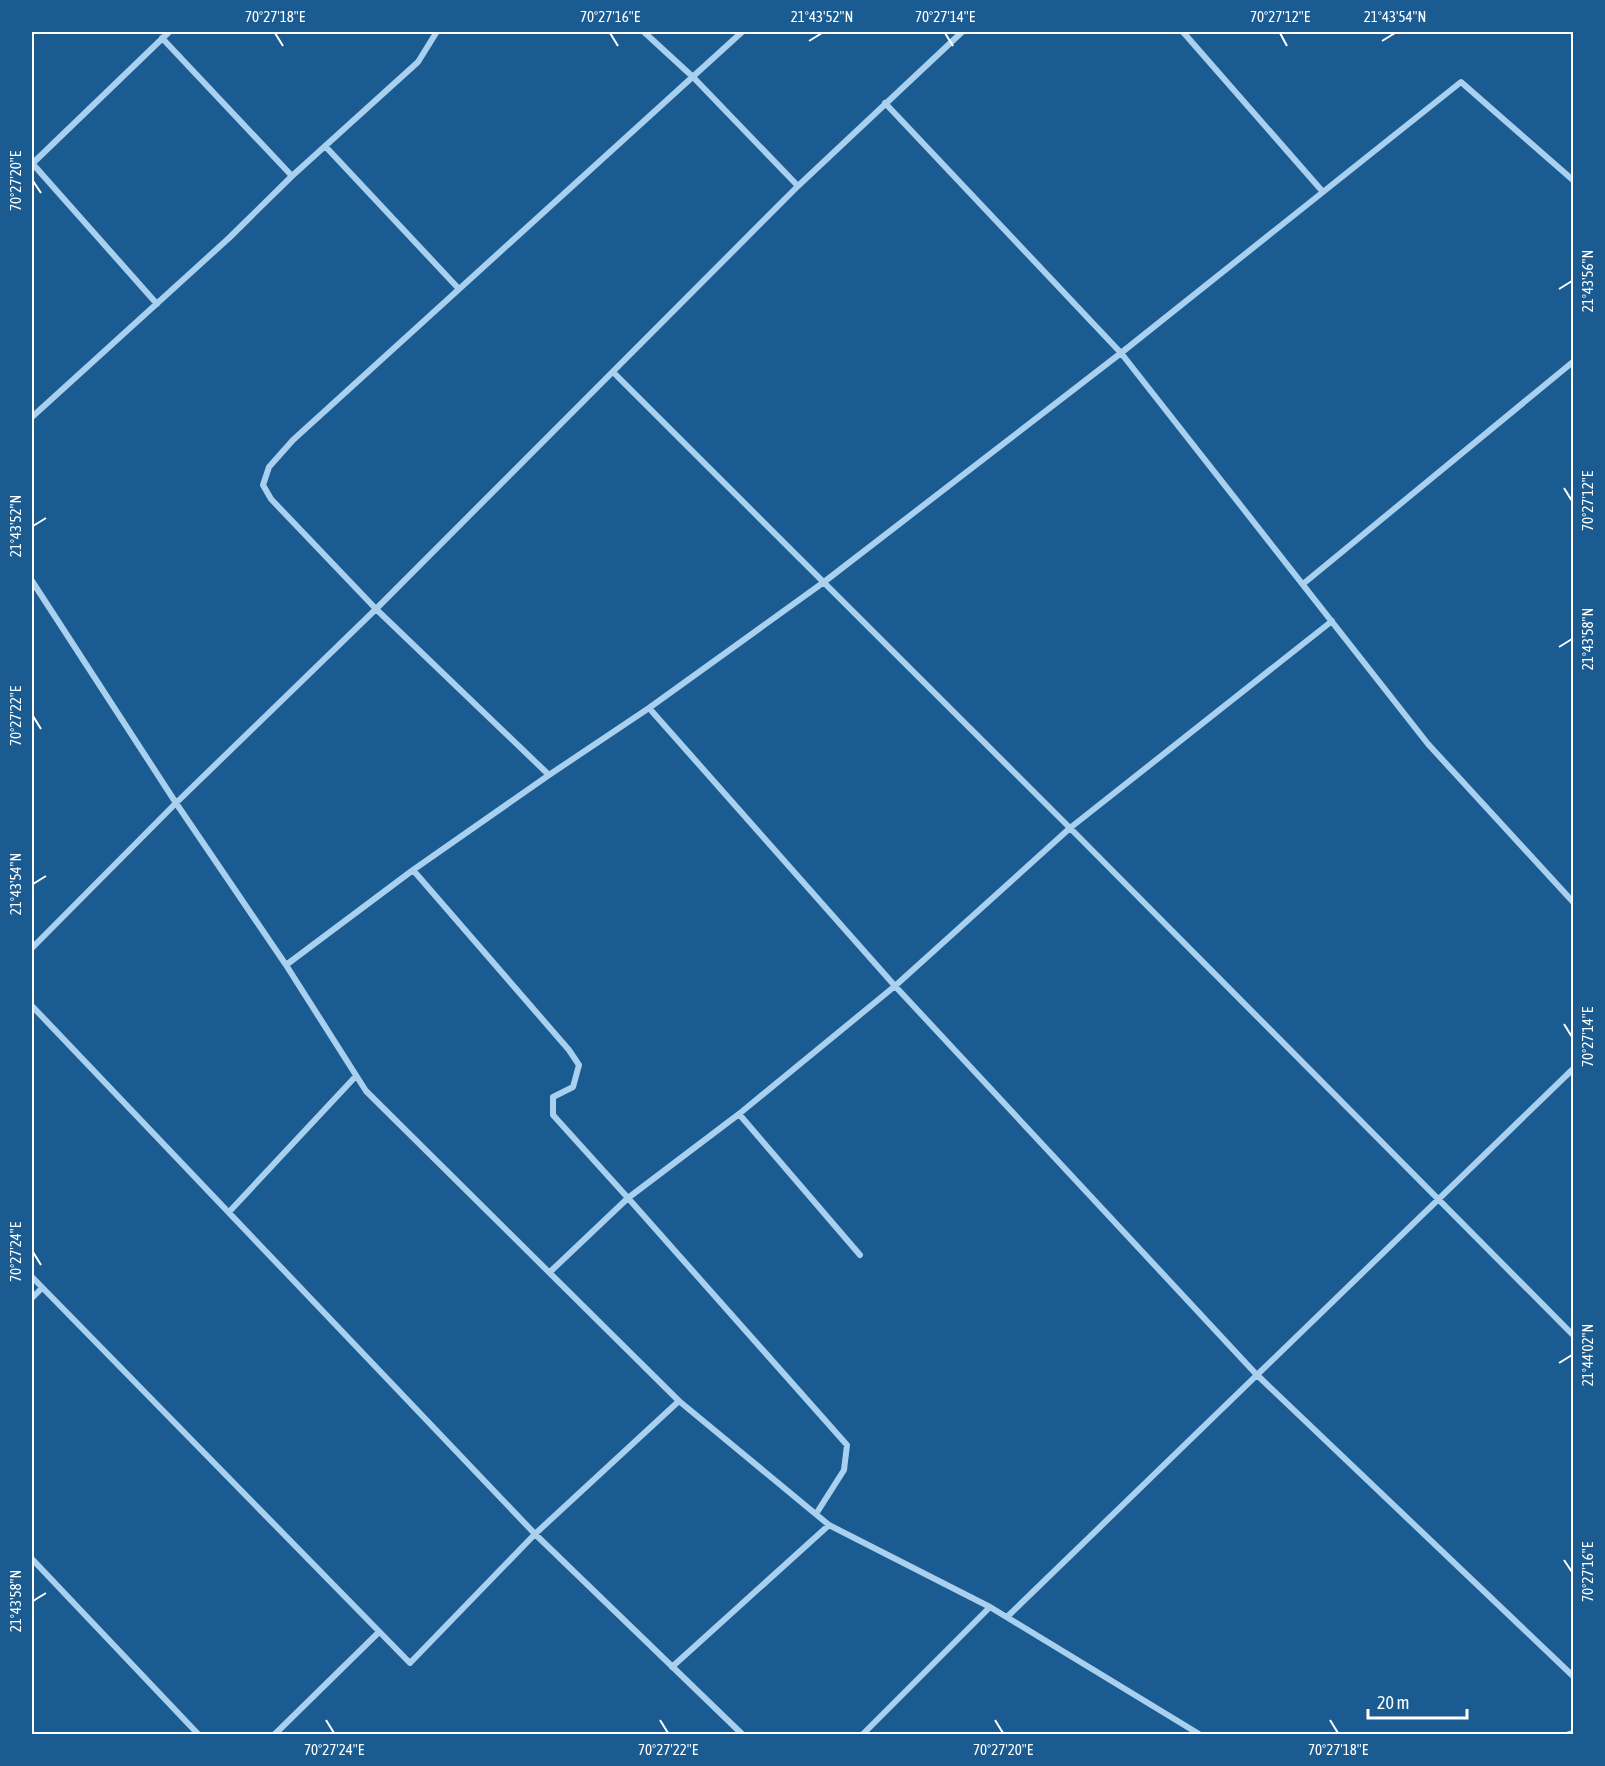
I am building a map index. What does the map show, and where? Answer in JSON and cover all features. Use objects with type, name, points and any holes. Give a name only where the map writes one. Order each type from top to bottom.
[{"type":"street","points":[[157,304],[32,164],[169,32]]},
{"type":"street","points":[[32,417],[230,238],[292,176],[418,62],[436,33],[434,32]]},
{"type":"street","points":[[644,32],[693,77],[798,186]]},
{"type":"street","points":[[549,775],[376,609],[271,499],[263,485],[269,467],[293,440],[742,32]]},
{"type":"street","points":[[32,948],[176,803],[376,609],[798,186],[962,32]]},
{"type":"street","points":[[1183,32],[1323,192]]},
{"type":"street","points":[[162,38],[292,176]]},
{"type":"street","points":[[286,964],[413,870],[649,708],[824,582],[1121,354],[1461,81],[1574,181]]},
{"type":"street","points":[[885,103],[1121,354],[1428,744],[1574,903]]},
{"type":"street","points":[[326,146],[459,289]]},
{"type":"street","points":[[1303,584],[1574,361]]},
{"type":"street","points":[[613,372],[1574,1336]]},
{"type":"street","points":[[32,581],[176,803],[286,964],[366,1091],[679,1401],[829,1525],[990,1607],[1199,1734]]},
{"type":"street","points":[[550,1272],[628,1198],[739,1114],[895,986],[1070,828],[1332,621]]},
{"type":"street","points":[[649,708],[895,986],[1256,1374],[1574,1677]]},
{"type":"street","points":[[413,870],[569,1050],[579,1065],[573,1087],[553,1097],[553,1114],[847,1445],[844,1470],[816,1514]]},
{"type":"street","points":[[32,1006],[535,1534],[742,1734]]},
{"type":"street","points":[[1007,1617],[1574,1068]]},
{"type":"street","points":[[229,1212],[356,1076]]},
{"type":"street","points":[[739,1114],[860,1255]]},
{"type":"street","points":[[32,1277],[410,1663],[535,1534],[679,1401]]},
{"type":"street","points":[[32,1298],[42,1288]]},
{"type":"street","points":[[672,1667],[829,1525]]},
{"type":"street","points":[[32,1558],[198,1734]]},
{"type":"street","points":[[863,1734],[990,1607]]},
{"type":"street","points":[[276,1734],[379,1632]]},
{"type":"street","points":[[1574,1650],[1574,1658]]},
{"type":"street","points":[[1569,1734],[1574,1733]]}]
